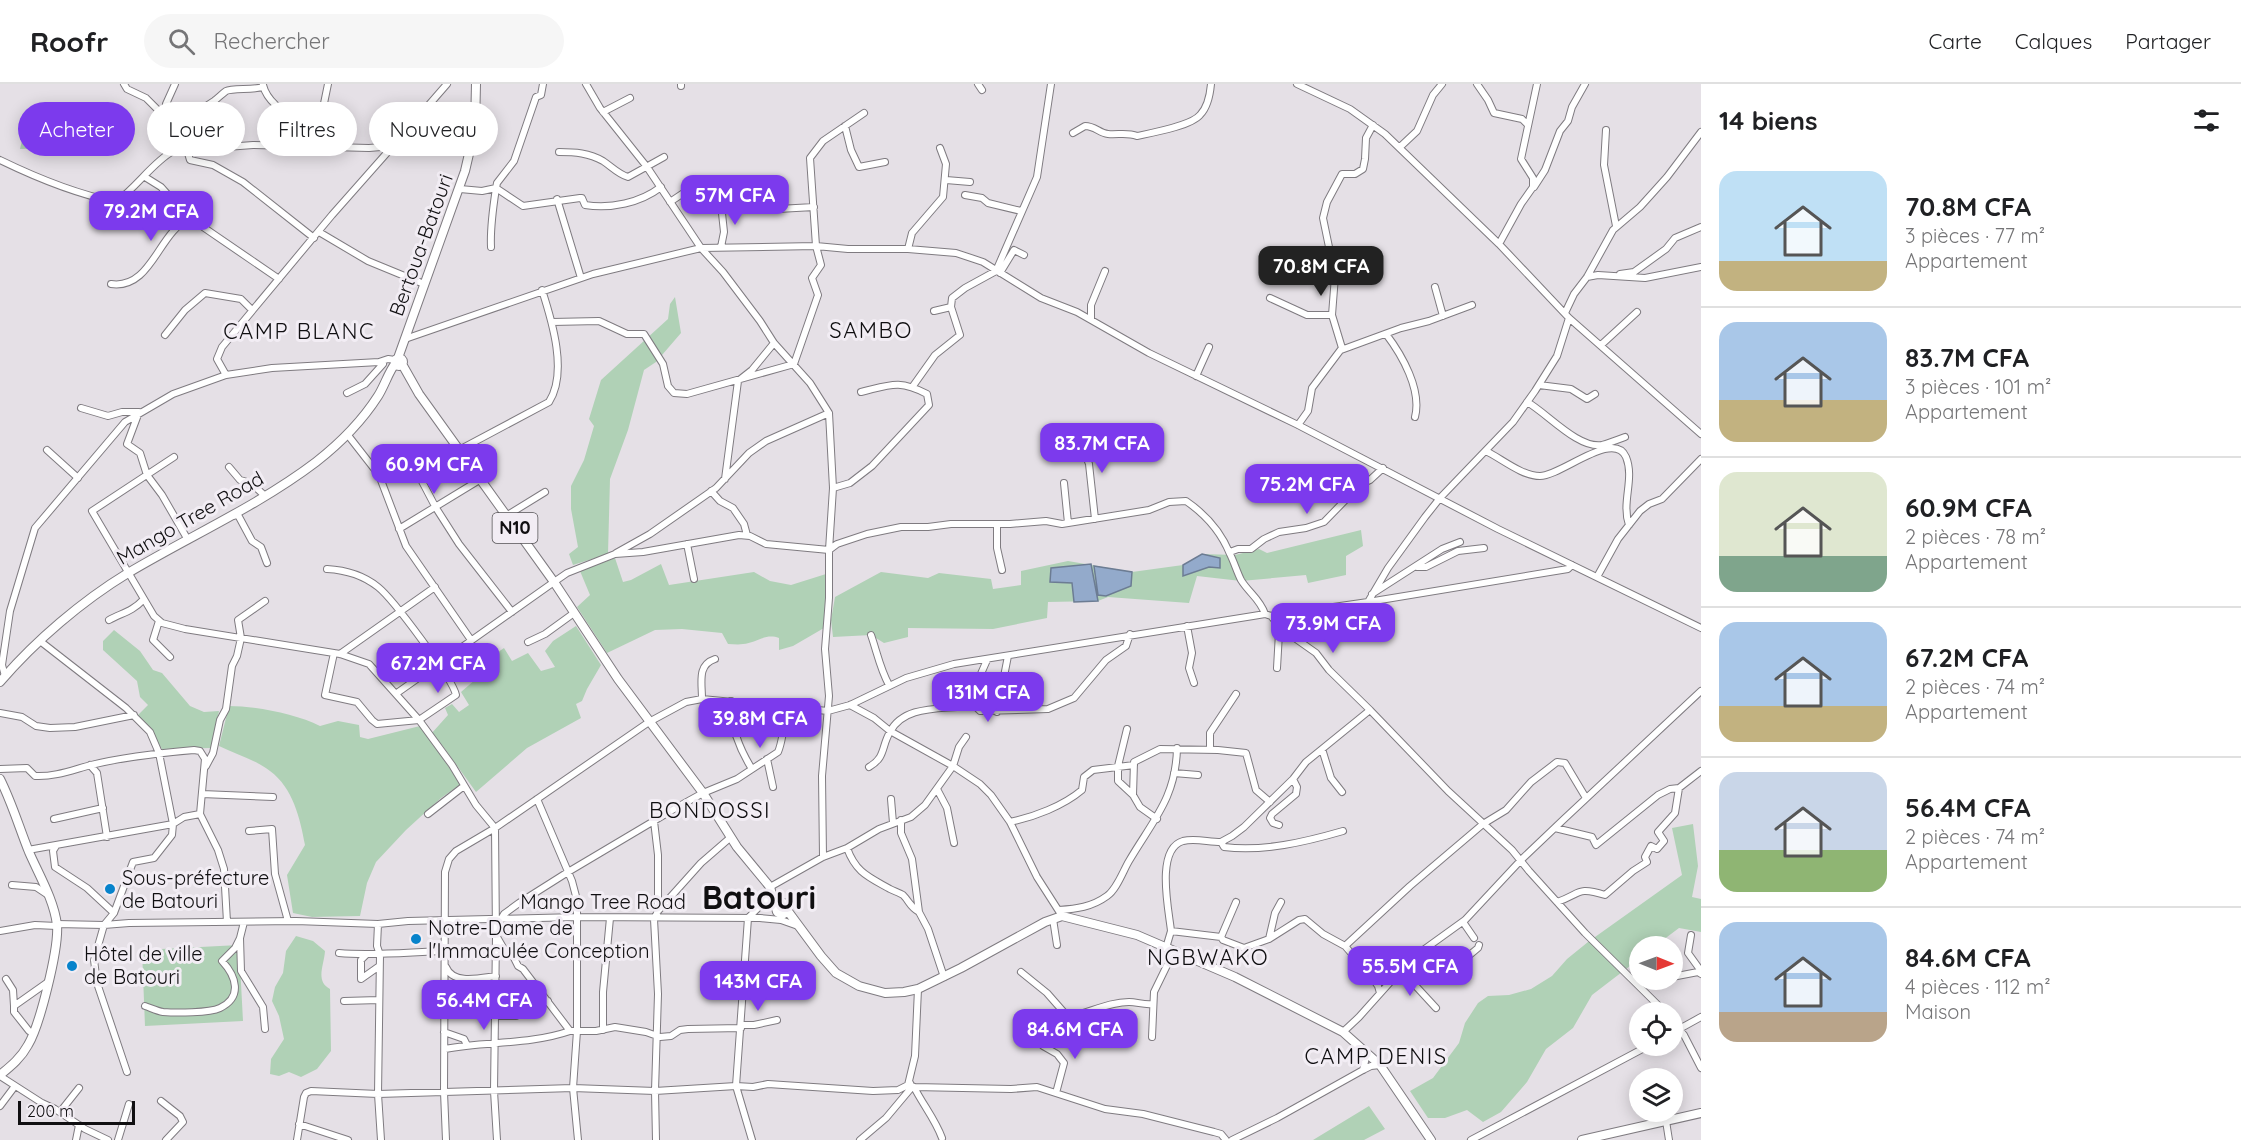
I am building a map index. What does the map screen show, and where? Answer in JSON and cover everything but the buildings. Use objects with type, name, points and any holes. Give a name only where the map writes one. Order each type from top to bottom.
[{"type":"highway","name":"Bertoua-Batouri","points":[[398,363],[398,353],[460,189],[474,135],[476,84]]},
{"type":"highway","name":"N10","points":[[398,363],[401,372],[409,379],[481,479],[554,582],[618,679],[703,794],[782,909],[797,924],[829,966],[845,979],[859,986],[885,993],[918,989],[1061,913]]},
{"type":"highway","points":[[1061,913],[1137,936],[1170,949],[1266,992],[1343,1032],[1380,1065],[1425,1135],[1431,1140]]},
{"type":"main road","name":"Mango Tree Road","points":[[2,678],[86,601],[128,573],[226,518],[316,462],[347,434],[369,409],[398,363]]},
{"type":"main road","points":[[0,779],[14,808],[28,850],[48,895],[57,925],[54,958],[34,1033],[19,1058],[0,1075]]},
{"type":"main road","points":[[1683,1117],[1701,1113]]},
{"type":"main road","points":[[1582,1140],[1661,1122]]},
{"type":"street","points":[[124,84],[127,89],[149,102]]},
{"type":"street","points":[[167,102],[175,84]]},
{"type":"street","points":[[324,102],[328,84]]},
{"type":"street","points":[[430,102],[447,84]]},
{"type":"street","points":[[491,247],[490,224],[493,219],[497,183],[514,161],[536,97],[541,95],[543,84]]},
{"type":"street","points":[[586,84],[603,112],[647,167],[701,248],[723,272],[774,343],[818,393],[830,413],[833,488],[825,649],[829,696],[822,777],[823,857]]},
{"type":"street","points":[[998,272],[1021,211],[1037,177],[1051,84]]},
{"type":"street","points":[[1073,134],[1080,128],[1090,126],[1096,127],[1105,134],[1129,133],[1137,136],[1186,123],[1198,118],[1204,111],[1211,84]]},
{"type":"street","points":[[1297,84],[1350,109],[1400,147],[1567,315],[1701,434]]},
{"type":"street","points":[[1400,147],[1417,131],[1433,95],[1442,84]]},
{"type":"street","points":[[1477,84],[1494,113],[1522,119],[1527,124]]},
{"type":"street","points":[[1533,187],[1533,178],[1521,159],[1537,84]]},
{"type":"street","points":[[1498,244],[1521,204],[1545,171],[1560,131],[1568,121],[1572,107],[1585,84]]},
{"type":"street","points":[[212,102],[228,90],[254,90],[263,85],[267,95],[275,102]]},
{"type":"street","points":[[603,112],[630,98]]},
{"type":"street","points":[[794,364],[818,294],[812,278],[821,265],[816,246],[810,158],[823,141],[864,112]]},
{"type":"street","points":[[1341,350],[1341,341],[1332,315],[1335,276],[1323,218],[1327,202],[1342,174],[1356,174],[1363,169],[1366,138],[1373,125]]},
{"type":"street","points":[[845,126],[851,150],[859,167],[885,162]]},
{"type":"street","points":[[1606,130],[1604,165],[1616,226]]},
{"type":"street","points":[[1368,602],[1388,568],[1440,498],[1513,422],[1539,385],[1557,356],[1574,294],[1587,277],[1616,226],[1630,216],[1654,192],[1701,132]]},
{"type":"street","points":[[908,249],[912,233],[943,197],[946,164],[940,148]]},
{"type":"street","points":[[559,152],[590,155],[625,176],[631,176],[664,157]]},
{"type":"street","points":[[116,202],[165,156]]},
{"type":"street","points":[[189,156],[190,160],[213,165],[243,182],[314,238]]},
{"type":"street","points":[[226,375],[218,356],[252,310],[384,156]]},
{"type":"street","points":[[0,160],[32,176],[79,192],[150,212],[189,218]]},
{"type":"street","points":[[145,177],[161,187],[189,218],[279,279]]},
{"type":"street","points":[[946,180],[970,182]]},
{"type":"street","points":[[670,201],[694,186]]},
{"type":"street","points":[[460,189],[482,191],[496,188],[523,206],[581,198],[585,205],[606,205],[643,199],[661,188]]},
{"type":"street","points":[[965,195],[1021,211]]},
{"type":"street","points":[[557,200],[581,278]]},
{"type":"street","points":[[721,247],[724,232],[721,204],[737,203],[778,209],[814,207]]},
{"type":"street","points":[[111,284],[125,284],[137,277],[159,253],[179,225],[189,218]]},
{"type":"street","points":[[1587,277],[1634,272],[1666,249],[1675,238],[1701,227]]},
{"type":"street","points":[[319,232],[375,265],[424,284]]},
{"type":"street","points":[[404,342],[581,278],[633,263],[701,248],[816,246],[956,253],[983,262],[1041,298],[1091,319],[1149,353],[1299,425],[1572,565],[1701,628]]},
{"type":"street","points":[[913,386],[935,355],[960,335],[951,307],[952,298],[965,288],[998,272],[1014,250],[1024,255]]},
{"type":"street","points":[[1611,275],[1645,278],[1701,267]]},
{"type":"street","points":[[1091,319],[1091,305],[1105,271]]},
{"type":"street","points":[[1435,287],[1443,316]]},
{"type":"street","points":[[459,450],[550,399],[556,384],[557,363],[552,322],[542,291]]},
{"type":"street","points":[[165,334],[185,310],[205,293],[241,299],[252,310]]},
{"type":"street","points":[[1270,298],[1306,315],[1332,315]]},
{"type":"street","points":[[1299,425],[1308,411],[1313,386],[1341,350],[1472,305]]},
{"type":"street","points":[[934,311],[951,307]]},
{"type":"street","points":[[1601,345],[1637,312]]},
{"type":"street","points":[[552,322],[599,321],[627,334],[644,334],[663,364],[668,386],[674,393],[687,394],[794,364]]},
{"type":"street","points":[[1386,334],[1398,352],[1410,378],[1416,405],[1415,417]]},
{"type":"street","points":[[726,479],[738,381],[752,370],[774,343]]},
{"type":"street","points":[[1196,376],[1209,347]]},
{"type":"street","points":[[347,393],[365,384],[381,363]]},
{"type":"street","points":[[2,678],[10,611],[35,528],[118,428],[139,412],[173,394],[226,375],[272,368],[398,363]]},
{"type":"street","points":[[833,488],[850,483],[872,466],[929,405],[927,394],[913,386],[898,383],[861,392]]},
{"type":"street","points":[[1539,385],[1571,389],[1585,399],[1595,394]]},
{"type":"street","points":[[1527,402],[1564,430],[1591,444],[1602,444],[1625,437]]},
{"type":"street","points":[[81,408],[108,416],[122,412],[139,412]]},
{"type":"street","points":[[139,412],[127,444],[140,453],[147,475],[162,495],[188,540]]},
{"type":"street","points":[[397,693],[567,573],[615,554],[650,534],[726,479],[749,453],[766,441],[830,413]]},
{"type":"street","points":[[347,434],[379,475],[406,546],[471,640]]},
{"type":"street","points":[[1078,438],[1089,464],[1095,519]]},
{"type":"street","points":[[1486,452],[1538,476],[1563,470],[1604,449],[1618,447],[1625,455],[1629,471],[1625,511],[1629,525]]},
{"type":"street","points":[[47,450],[78,478]]},
{"type":"street","points":[[174,457],[92,511],[143,600],[159,621],[176,627],[337,654],[369,664],[419,720],[452,765],[476,805],[495,828],[498,919],[494,1091],[497,1140]]},
{"type":"street","points":[[1597,577],[1618,539],[1644,507],[1662,499],[1701,459]]},
{"type":"street","points":[[229,467],[240,480],[251,483],[264,495]]},
{"type":"street","points":[[1230,552],[1238,549],[1251,549],[1275,533],[1306,528],[1324,522],[1360,484],[1370,480],[1383,468]]},
{"type":"street","points":[[379,475],[416,470],[436,508],[471,561],[512,612]]},
{"type":"street","points":[[399,529],[481,479]]},
{"type":"street","points":[[1064,483],[1068,523]]},
{"type":"street","points":[[711,491],[720,501],[733,507],[744,524],[747,535]]},
{"type":"street","points":[[506,516],[544,492]]},
{"type":"street","points":[[615,554],[747,535],[766,543],[829,550],[837,544],[867,534],[901,527],[1046,521],[1068,523],[1149,510],[1169,502],[1186,501],[1210,522],[1230,552],[1241,579],[1268,615],[1282,629],[1316,652],[1329,670],[1512,850],[1557,902],[1629,978]]},
{"type":"street","points":[[226,518],[238,515],[252,542],[261,547],[267,563]]},
{"type":"street","points":[[997,524],[997,548],[1002,570]]},
{"type":"street","points":[[1371,595],[1442,549],[1460,542]]},
{"type":"street","points":[[687,544],[694,579]]},
{"type":"street","points":[[1414,567],[1426,567],[1458,551],[1484,548]]},
{"type":"street","points":[[446,1140],[444,951],[445,872],[449,858],[456,851],[537,800],[649,722],[686,702],[702,699],[828,711],[850,705],[906,678],[954,664],[1130,634],[1368,602],[1568,568],[1572,565]]},
{"type":"street","points":[[327,569],[349,570],[378,587],[401,612],[438,664],[456,695],[419,720],[377,724],[357,702],[326,696],[337,654],[401,612],[435,587]]},
{"type":"street","points":[[109,620],[128,612],[143,600]]},
{"type":"street","points":[[204,769],[213,753],[220,720],[226,709],[232,666],[241,638],[238,620],[265,601]]},
{"type":"street","points":[[528,642],[574,613]]},
{"type":"street","points":[[159,621],[153,640],[170,657]]},
{"type":"street","points":[[1187,626],[1192,653],[1189,668],[1194,683]]},
{"type":"street","points":[[1277,668],[1279,633],[1282,629]]},
{"type":"street","points":[[987,660],[980,676],[976,707],[980,711],[1048,709],[1074,698],[1106,660],[1126,646],[1130,634]]},
{"type":"street","points":[[871,635],[876,657],[882,665],[889,685]]},
{"type":"street","points":[[40,641],[134,715],[154,739],[159,753],[173,824],[172,835],[154,858],[133,862],[114,913],[104,925],[94,960],[94,971],[127,1072]]},
{"type":"street","points":[[997,712],[1008,656]]},
{"type":"street","points":[[702,699],[703,668],[706,663],[715,659]]},
{"type":"street","points":[[1343,1032],[1381,989],[1422,951],[1463,922],[1521,860],[1701,691]]},
{"type":"street","points":[[1210,749],[1210,733],[1236,694]]},
{"type":"street","points":[[731,701],[730,715],[746,760],[752,769]]},
{"type":"street","points":[[850,705],[874,718],[890,731],[953,766],[992,795],[1010,822],[1038,877],[1061,913],[1083,908],[1107,896],[1168,799],[1177,769],[1177,748]]},
{"type":"street","points":[[786,707],[789,715]]},
{"type":"street","points":[[869,767],[880,760],[890,731],[910,713],[957,707]]},
{"type":"street","points":[[498,919],[568,872],[654,820],[737,779],[767,759],[777,752],[789,715],[802,708]]},
{"type":"street","points":[[1152,1037],[1154,992],[1170,949],[1171,931],[1166,890],[1167,863],[1172,849],[1185,841],[1221,842],[1239,831],[1293,779],[1306,762],[1370,710]]},
{"type":"street","points":[[0,713],[22,717],[36,726],[61,729],[134,715]]},
{"type":"street","points":[[1127,729],[1118,766],[1118,781],[1133,795],[1140,807],[1157,819]]},
{"type":"street","points":[[752,1140],[736,1086],[748,918],[766,900],[771,890],[823,857],[847,848],[879,829],[911,817],[922,808],[953,766],[959,747],[966,737]]},
{"type":"street","points":[[1133,795],[1134,765],[1137,760],[1160,749],[1210,749],[1246,753],[1256,790],[1270,801]]},
{"type":"street","points":[[1322,749],[1331,778],[1342,792]]},
{"type":"street","points":[[0,769],[27,768],[35,776],[43,776],[159,753],[200,751],[205,759],[200,814],[218,850],[224,869],[227,922]]},
{"type":"street","points":[[767,759],[773,788]]},
{"type":"street","points":[[1345,946],[1483,824],[1506,810],[1531,782],[1560,761],[1569,768],[1586,798]]},
{"type":"street","points":[[90,765],[97,773],[107,837]]},
{"type":"street","points":[[1010,822],[1026,818],[1074,797],[1082,790],[1084,777],[1093,770],[1134,765]]},
{"type":"street","points":[[1554,828],[1592,837],[1596,844],[1662,792],[1679,788],[1701,771]]},
{"type":"street","points":[[1174,773],[1198,775]]},
{"type":"street","points":[[1279,825],[1270,819],[1272,814],[1296,794],[1297,787],[1293,779]]},
{"type":"street","points":[[428,814],[464,786]]},
{"type":"street","points":[[1557,902],[1584,889],[1605,895],[1632,871],[1647,862],[1645,857],[1651,846],[1657,849],[1664,841],[1658,832],[1675,813],[1679,788]]},
{"type":"street","points":[[937,789],[946,808],[954,843]]},
{"type":"street","points":[[202,794],[273,797]]},
{"type":"street","points":[[891,799],[893,823]]},
{"type":"street","points":[[537,800],[576,894],[578,917],[577,1031],[573,1088],[578,1140]]},
{"type":"street","points":[[54,819],[103,808]]},
{"type":"street","points":[[28,850],[173,824],[184,817],[200,814]]},
{"type":"street","points":[[654,820],[658,855],[658,911]]},
{"type":"street","points":[[901,820],[901,833],[912,859],[919,912],[928,929],[944,977]]},
{"type":"street","points":[[249,831],[272,829],[275,874],[288,921]]},
{"type":"street","points":[[1221,842],[1224,847],[1242,849],[1277,846],[1343,831]]},
{"type":"street","points":[[656,1140],[658,994],[654,919],[658,911],[701,863],[731,837]]},
{"type":"street","points":[[56,846],[53,851],[55,867],[87,888],[114,913]]},
{"type":"street","points":[[847,848],[861,872],[873,881],[904,896],[909,907],[919,912]]},
{"type":"street","points":[[12,885],[36,887],[48,895]]},
{"type":"street","points":[[1221,937],[1236,902]]},
{"type":"street","points":[[1269,939],[1275,914],[1281,902]]},
{"type":"street","name":"Mango Tree Road","points":[[0,931],[35,925],[288,921],[378,924],[578,917],[748,918],[781,920],[797,924]]},
{"type":"street","points":[[603,1030],[603,992],[610,918]]},
{"type":"street","points":[[1053,919],[1057,945]]},
{"type":"street","points":[[1171,931],[1221,937],[1241,948],[1269,939],[1299,920],[1305,919],[1323,934],[1345,946],[1381,989]]},
{"type":"street","points":[[145,1006],[163,1012],[174,1012],[197,1011],[223,1006],[236,990],[233,975],[222,961],[235,948],[244,922]]},
{"type":"street","points":[[1463,922],[1474,938]]},
{"type":"street","points":[[378,924],[377,946],[380,955],[378,968],[378,1094],[381,1140]]},
{"type":"street","points":[[1683,975],[1701,972],[1688,953],[1691,935]]},
{"type":"street","points":[[496,937],[508,956],[513,956],[518,966],[523,969],[570,1031]]},
{"type":"street","points":[[240,938],[242,973],[263,1007],[265,1029]]},
{"type":"street","points":[[1422,951],[1436,968],[1445,970],[1479,948],[1479,945]]},
{"type":"street","points":[[339,953],[380,955],[444,951]]},
{"type":"street","points":[[366,955],[361,960],[361,979],[378,968]]},
{"type":"street","points":[[444,963],[448,973],[457,978],[496,976]]},
{"type":"street","points":[[1401,970],[1436,1008]]},
{"type":"street","points":[[1021,972],[1047,993],[1068,1017],[1088,1013],[1099,1007],[1130,1002],[1142,1005],[1152,1004]]},
{"type":"street","points":[[6,979],[13,990],[14,1012],[34,1033]]},
{"type":"street","points":[[14,1006],[48,982]]},
{"type":"street","points":[[860,1140],[886,1118],[911,1086],[915,1056],[918,989]]},
{"type":"street","points":[[1642,990],[1654,1002]]},
{"type":"street","points":[[344,1001],[379,1000]]},
{"type":"street","points":[[527,1009],[548,1001]]},
{"type":"street","points":[[496,1016],[516,1016]]},
{"type":"street","points":[[1683,1029],[1701,1017]]},
{"type":"street","points":[[445,1049],[549,1038],[570,1031],[603,1030],[615,1027],[646,1032],[660,1037],[680,1030],[754,1025],[777,1020]]},
{"type":"street","points":[[444,1032],[465,1039],[467,1045]]},
{"type":"street","points":[[1683,1034],[1701,1068]]},
{"type":"street","points":[[1043,1046],[1057,1054],[1064,1063],[1056,1093]]},
{"type":"street","points":[[1363,1070],[1367,1053]]},
{"type":"street","points":[[1470,1140],[1629,1056]]},
{"type":"street","points":[[1232,1140],[1277,1118],[1363,1070],[1380,1065]]},
{"type":"street","points":[[0,1075],[79,1125],[108,1140]]},
{"type":"street","points":[[297,1140],[298,1124],[307,1092],[345,1091],[378,1094],[573,1088],[655,1091],[736,1086],[753,1088],[768,1084],[873,1092],[898,1090],[911,1086],[1011,1089],[1037,1087],[1106,1110],[1143,1114],[1218,1133],[1226,1140]]},
{"type":"street","points":[[0,1106],[15,1086]]},
{"type":"street","points":[[911,1086],[934,1119],[942,1138]]},
{"type":"street","points":[[60,1112],[79,1088]]},
{"type":"street","points":[[161,1101],[180,1116],[183,1122],[166,1140]]},
{"type":"street","points":[[118,1140],[129,1104]]},
{"type":"street","points":[[1665,1122],[1669,1140]]},
{"type":"street","points":[[298,1124],[348,1140]]},
{"type":"street","points":[[76,1140],[79,1125]]},
{"type":"green space","points":[[675,297],[681,333],[656,362],[644,370],[628,430],[610,479],[608,554],[573,565],[569,554],[578,547],[571,509],[571,486],[584,460],[594,426],[589,419],[601,380],[668,319],[670,304]]},
{"type":"green space","points":[[1361,530],[1363,546],[1346,556],[1346,575],[1308,583],[1306,575],[1241,581],[1197,576],[1189,603],[1108,597],[1098,601],[1048,602],[1047,618],[993,629],[908,628],[908,637],[884,643],[871,635],[833,637],[831,620],[835,597],[881,572],[928,578],[939,573],[991,579],[993,589],[1021,585],[1021,571],[1068,561],[1132,572],[1183,565],[1202,554],[1235,555],[1259,549],[1267,553]]},
{"type":"green space","points":[[615,558],[623,582],[661,564],[669,585],[754,572],[770,581],[791,585],[826,574],[824,628],[793,646],[779,650],[779,638],[774,637],[765,637],[743,644],[728,644],[722,633],[682,629],[655,630],[607,653],[577,607],[590,595],[580,571]]},
{"type":"green space","points":[[576,626],[601,665],[582,701],[576,704],[581,718],[527,748],[476,792],[442,745],[431,734],[448,715],[445,708],[452,704],[459,712],[469,705],[461,692],[491,666],[488,659],[504,648],[512,661],[528,653],[541,671],[555,667],[545,651],[553,641]]},
{"type":"green space","points":[[114,630],[140,651],[153,670],[162,673],[190,706],[204,712],[219,711],[211,748],[162,749],[138,715],[148,705],[140,697],[137,681],[103,650],[103,641]]},
{"type":"green space","points":[[229,706],[251,707],[275,712],[320,726],[338,721],[359,725],[360,737],[368,739],[420,726],[461,784],[441,798],[406,830],[376,862],[367,883],[360,916],[312,917],[293,913],[287,875],[305,845],[298,814],[290,795],[270,771],[252,760],[219,746]]},
{"type":"green space","points":[[1693,824],[1698,866],[1692,897],[1701,899],[1701,932],[1679,928],[1668,936],[1629,936],[1629,967],[1592,995],[1573,1028],[1546,1049],[1527,1082],[1501,1112],[1483,1122],[1467,1110],[1445,1118],[1428,1118],[1410,1091],[1433,1078],[1459,1043],[1465,1023],[1478,1003],[1488,996],[1509,995],[1531,989],[1552,976],[1567,959],[1588,942],[1682,875],[1672,828]]},
{"type":"green space","points":[[296,936],[313,941],[325,951],[322,977],[325,986],[330,989],[331,1051],[317,1069],[301,1077],[289,1072],[279,1076],[270,1074],[271,1059],[284,1039],[279,1016],[272,1001],[275,987],[283,973],[286,951]]},
{"type":"green space","points":[[239,945],[243,1021],[145,1026],[142,950]]},
{"type":"green space","points":[[1369,1106],[1385,1129],[1364,1140],[1313,1140]]},
{"type":"water","points":[[1202,554],[1220,558],[1220,568],[1209,567],[1183,576],[1183,565]]},
{"type":"water","points":[[1091,564],[1098,601],[1074,602],[1072,583],[1050,582],[1051,568]]},
{"type":"water","points":[[1094,566],[1132,572],[1131,586],[1106,596],[1098,595]]},
{"type":"place","name":"Sous-préfecture de Batouri","points":[[110,889]]},
{"type":"place","name":"Notre-Dame de l'Immaculée Conception","points":[[416,939]]},
{"type":"place","name":"Hôtel de ville de Batouri","points":[[72,966]]},
{"type":"district","name":"SAMBO","points":[[871,330]]},
{"type":"district","name":"CAMP BLANC","points":[[299,331]]},
{"type":"district","name":"BONDOSSI","points":[[710,810]]},
{"type":"district","name":"Batouri","points":[[759,898]]},
{"type":"district","name":"NGBWAKO","points":[[1208,957]]},
{"type":"district","name":"CAMP DENIS","points":[[1376,1056]]}]
